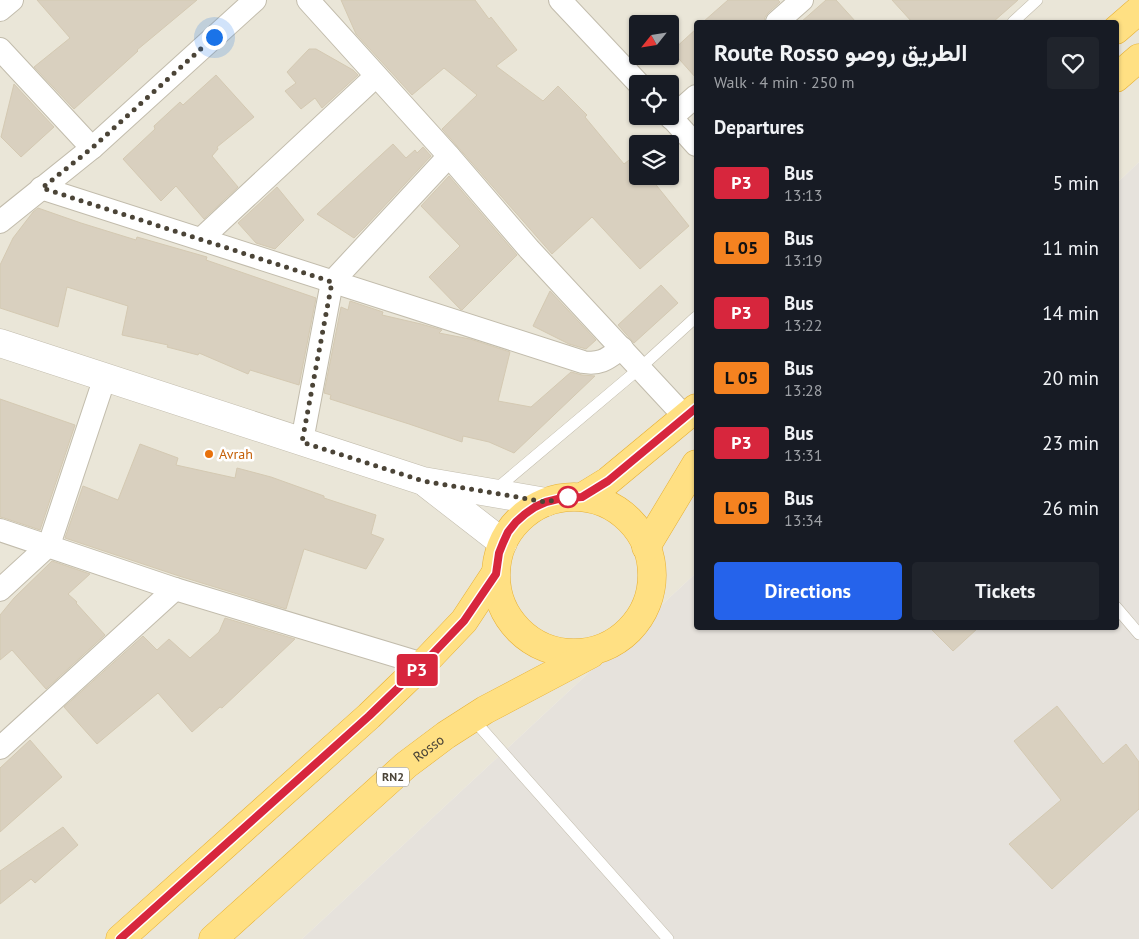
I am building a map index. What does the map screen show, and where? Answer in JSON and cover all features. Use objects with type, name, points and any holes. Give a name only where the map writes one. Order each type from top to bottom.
[{"type":"highway","points":[[1119,27],[1139,10]]},
{"type":"highway","points":[[1119,75],[1139,58]]},
{"type":"highway","points":[[582,497],[608,481],[691,413]]},
{"type":"highway","points":[[646,547],[694,467]]},
{"type":"highway","points":[[582,497],[609,505],[632,523],[646,547],[651,568],[651,590],[641,616],[622,637],[598,650],[573,654],[548,649],[527,638],[517,629],[503,608],[499,597],[496,574],[499,553],[503,543],[508,532],[520,518],[535,507],[546,502],[582,497]]},
{"type":"highway","points":[[120,939],[362,723],[423,664],[464,621],[496,574]]},
{"type":"highway","name":"Rosso","points":[[213,939],[406,765],[446,735],[485,710],[598,650]]},
{"type":"street","points":[[0,10],[12,0]]},
{"type":"street","points":[[0,222],[92,148],[255,0]]},
{"type":"street","points":[[308,0],[449,156],[529,249],[640,368],[691,413]]},
{"type":"street","points":[[560,0],[631,75]]},
{"type":"street","points":[[780,20],[801,0]]},
{"type":"street","points":[[0,49],[92,148]]},
{"type":"street","points":[[201,239],[376,76]]},
{"type":"street","points":[[679,110],[694,98]]},
{"type":"street","points":[[678,125],[694,143]]},
{"type":"street","points":[[302,442],[332,282],[449,156]]},
{"type":"street","points":[[42,188],[583,362],[593,364],[601,362],[622,348]]},
{"type":"street","points":[[0,343],[423,481],[546,502]]},
{"type":"street","points":[[0,590],[49,546],[105,377]]},
{"type":"street","points":[[423,481],[503,543]]},
{"type":"street","points":[[0,530],[176,589],[423,664]]},
{"type":"street","points":[[0,748],[176,589]]},
{"type":"lane","points":[[1015,20],[1037,0]]},
{"type":"lane","points":[[491,493],[640,368],[694,318]]},
{"type":"lane","points":[[1119,611],[1139,634]]},
{"type":"lane","points":[[472,718],[668,939]]},
{"type":"shaded area","points":[[0,0],[1139,0],[1139,162],[1119,181],[1119,20],[694,20],[694,575],[302,939],[0,939]]},
{"type":"shaded area","points":[[1139,162],[1139,939],[302,939],[694,575],[694,630],[1119,630],[1119,181]]},
{"type":"building","points":[[37,0],[197,0],[137,50],[74,109],[34,67],[70,38]]},
{"type":"building","points":[[341,0],[475,0],[489,19],[491,17],[517,50],[496,66],[543,101],[558,86],[587,115],[585,117],[624,164],[629,160],[629,185],[656,185],[689,226],[640,269],[592,217],[552,254],[442,129],[477,95],[444,68],[412,95],[356,34]]},
{"type":"building","points":[[728,0],[778,0],[780,2],[768,13],[764,20],[705,20]]},
{"type":"building","points":[[826,0],[836,0],[854,20],[803,20]]},
{"type":"building","points":[[892,0],[1018,0],[995,20],[910,20]]},
{"type":"building","points":[[694,31],[694,76],[679,59],[679,45]]},
{"type":"building","points":[[309,49],[316,49],[353,70],[358,75],[322,108],[315,98],[301,109],[285,91],[296,83],[287,72]]},
{"type":"building","points":[[216,75],[254,117],[217,147],[218,149],[212,156],[238,187],[204,219],[176,186],[161,201],[123,159],[180,102],[183,105]]},
{"type":"building","points":[[14,84],[54,127],[21,157],[1,137]]},
{"type":"building","points":[[393,144],[406,158],[415,150],[417,153],[423,147],[431,156],[354,238],[317,214]]},
{"type":"building","points":[[449,176],[517,255],[462,310],[429,277],[460,246],[421,206]]},
{"type":"building","points":[[277,187],[304,220],[275,249],[256,243],[238,223]]},
{"type":"building","points":[[38,208],[136,240],[137,237],[207,257],[206,260],[316,298],[299,385],[250,370],[248,374],[199,353],[198,355],[167,347],[168,345],[122,335],[128,306],[67,287],[58,327],[0,308],[0,265],[13,238]]},
{"type":"building","points":[[661,285],[678,303],[634,343],[618,325]]},
{"type":"building","points":[[550,291],[596,340],[586,349],[569,344],[533,326]]},
{"type":"building","points":[[350,301],[383,312],[382,315],[442,330],[439,333],[470,339],[510,352],[498,401],[531,407],[571,372],[595,376],[514,453],[489,442],[463,436],[462,442],[330,399],[331,395],[324,393],[341,307],[348,310]]},
{"type":"building","points":[[0,399],[75,425],[40,530],[0,517]]},
{"type":"building","points":[[140,444],[178,458],[176,465],[235,478],[237,468],[271,477],[324,496],[324,498],[376,515],[371,534],[384,539],[366,569],[304,549],[286,609],[65,538],[83,486],[118,500]]},
{"type":"building","points":[[52,561],[90,574],[68,594],[105,635],[46,689],[12,650],[0,660],[0,615],[14,598]]},
{"type":"building","points":[[225,618],[295,639],[222,708],[220,707],[192,732],[158,693],[97,744],[64,707],[143,636],[157,650],[169,639],[190,658],[219,632]]},
{"type":"building","points":[[932,630],[976,630],[953,651]]},
{"type":"building","points":[[1057,706],[1103,764],[1126,744],[1139,762],[1139,809],[1052,889],[1009,844],[1061,800],[1014,741]]},
{"type":"building","points":[[30,740],[62,777],[0,832],[0,768]]},
{"type":"building","points":[[63,827],[78,845],[35,883],[31,879],[0,904],[0,871]]},
{"type":"bus line","name":"P3","points":[[120,939],[369,716],[464,621],[496,574],[496,563],[499,553],[508,532],[516,522],[535,507],[546,502],[570,497],[582,497],[608,481],[630,465],[694,410]]},
{"type":"place","name":"Avrah","points":[[209,454]]},
{"type":"route","points":[[214,37],[92,148],[42,188],[332,282],[302,442],[423,481],[546,502],[568,497]]}]
